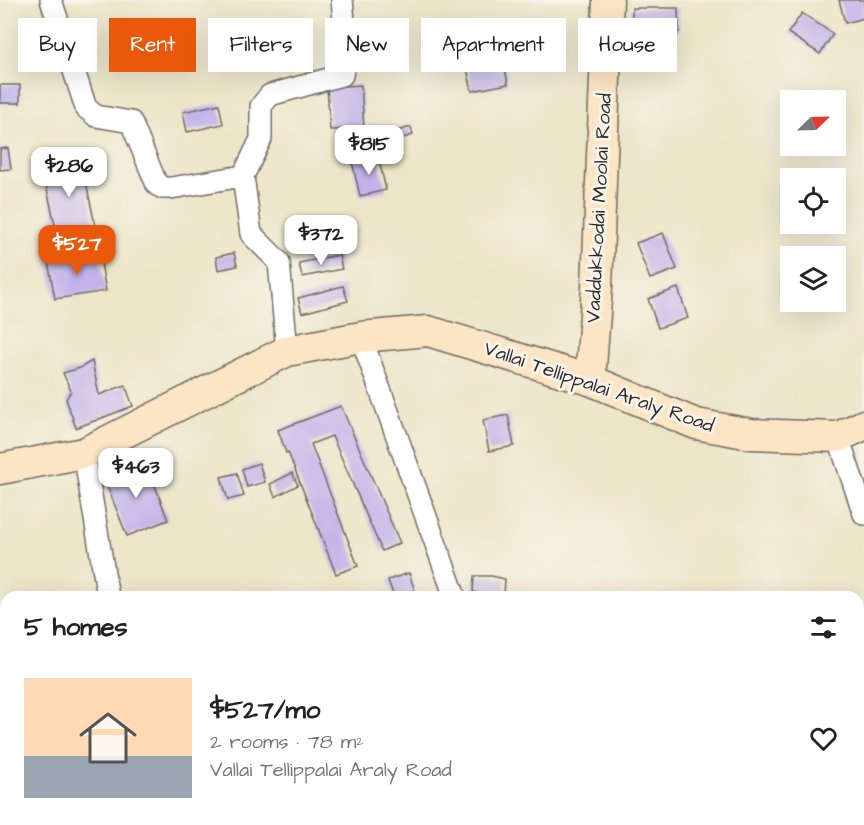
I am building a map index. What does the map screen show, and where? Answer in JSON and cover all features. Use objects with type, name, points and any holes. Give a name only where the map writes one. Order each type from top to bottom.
[{"type":"main road","name":"Vaddukkodai Moolai Road","points":[[590,380],[597,287],[608,0]]},
{"type":"main road","name":"Vallai Tellippalai Araly Road","points":[[0,469],[84,453],[287,351],[361,337],[428,332],[590,380],[696,424],[751,434],[851,431]]},
{"type":"street","points":[[51,0],[87,108],[96,116],[131,122],[157,185],[171,188],[243,176]]},
{"type":"street","points":[[287,351],[279,262],[251,234],[243,176],[261,139],[261,106],[270,95],[342,75],[347,51],[342,0]]},
{"type":"street","points":[[361,337],[453,591]]},
{"type":"street","points":[[851,431],[864,514]]},
{"type":"street","points":[[84,453],[107,591]]},
{"type":"building","points":[[839,0],[864,0],[864,18],[845,23]]},
{"type":"building","points":[[632,8],[678,8],[679,32],[677,32],[677,18],[632,18]]},
{"type":"building","points":[[802,13],[833,34],[820,54],[788,33]]},
{"type":"building","points":[[468,72],[506,72],[508,84],[472,91]]},
{"type":"building","points":[[0,85],[20,85],[20,103],[0,103]]},
{"type":"building","points":[[361,85],[364,128],[330,130],[327,87]]},
{"type":"building","points":[[219,104],[223,124],[187,132],[183,112]]},
{"type":"building","points":[[411,127],[413,135],[389,142],[386,134]]},
{"type":"building","points":[[8,148],[11,169],[0,170],[0,149]]},
{"type":"building","points":[[378,156],[386,190],[360,196],[352,162]]},
{"type":"building","points":[[82,163],[95,225],[57,233],[43,172]]},
{"type":"building","points":[[663,233],[677,269],[650,279],[636,243]]},
{"type":"building","points":[[99,252],[106,291],[55,299],[48,261]]},
{"type":"building","points":[[234,253],[237,266],[218,270],[216,257]]},
{"type":"building","points":[[339,255],[342,269],[302,277],[299,263]]},
{"type":"building","points":[[343,286],[348,301],[302,313],[298,298]]},
{"type":"building","points":[[678,288],[688,318],[658,328],[648,299]]},
{"type":"building","points":[[92,361],[99,395],[125,385],[133,406],[76,428],[66,399],[71,391],[63,373],[80,368]]},
{"type":"building","points":[[341,406],[400,543],[382,551],[332,436],[311,444],[358,566],[336,574],[278,430]]},
{"type":"building","points":[[508,415],[514,446],[489,451],[483,420]]},
{"type":"building","points":[[146,462],[168,520],[127,536],[104,478]]},
{"type":"building","points":[[259,463],[265,482],[247,487],[242,469]]},
{"type":"building","points":[[237,473],[244,496],[228,500],[221,477]]},
{"type":"building","points":[[292,473],[298,485],[275,497],[270,484]]},
{"type":"building","points":[[409,573],[415,591],[392,591],[388,580]]},
{"type":"building","points":[[474,576],[505,579],[504,591],[473,591]]}]
